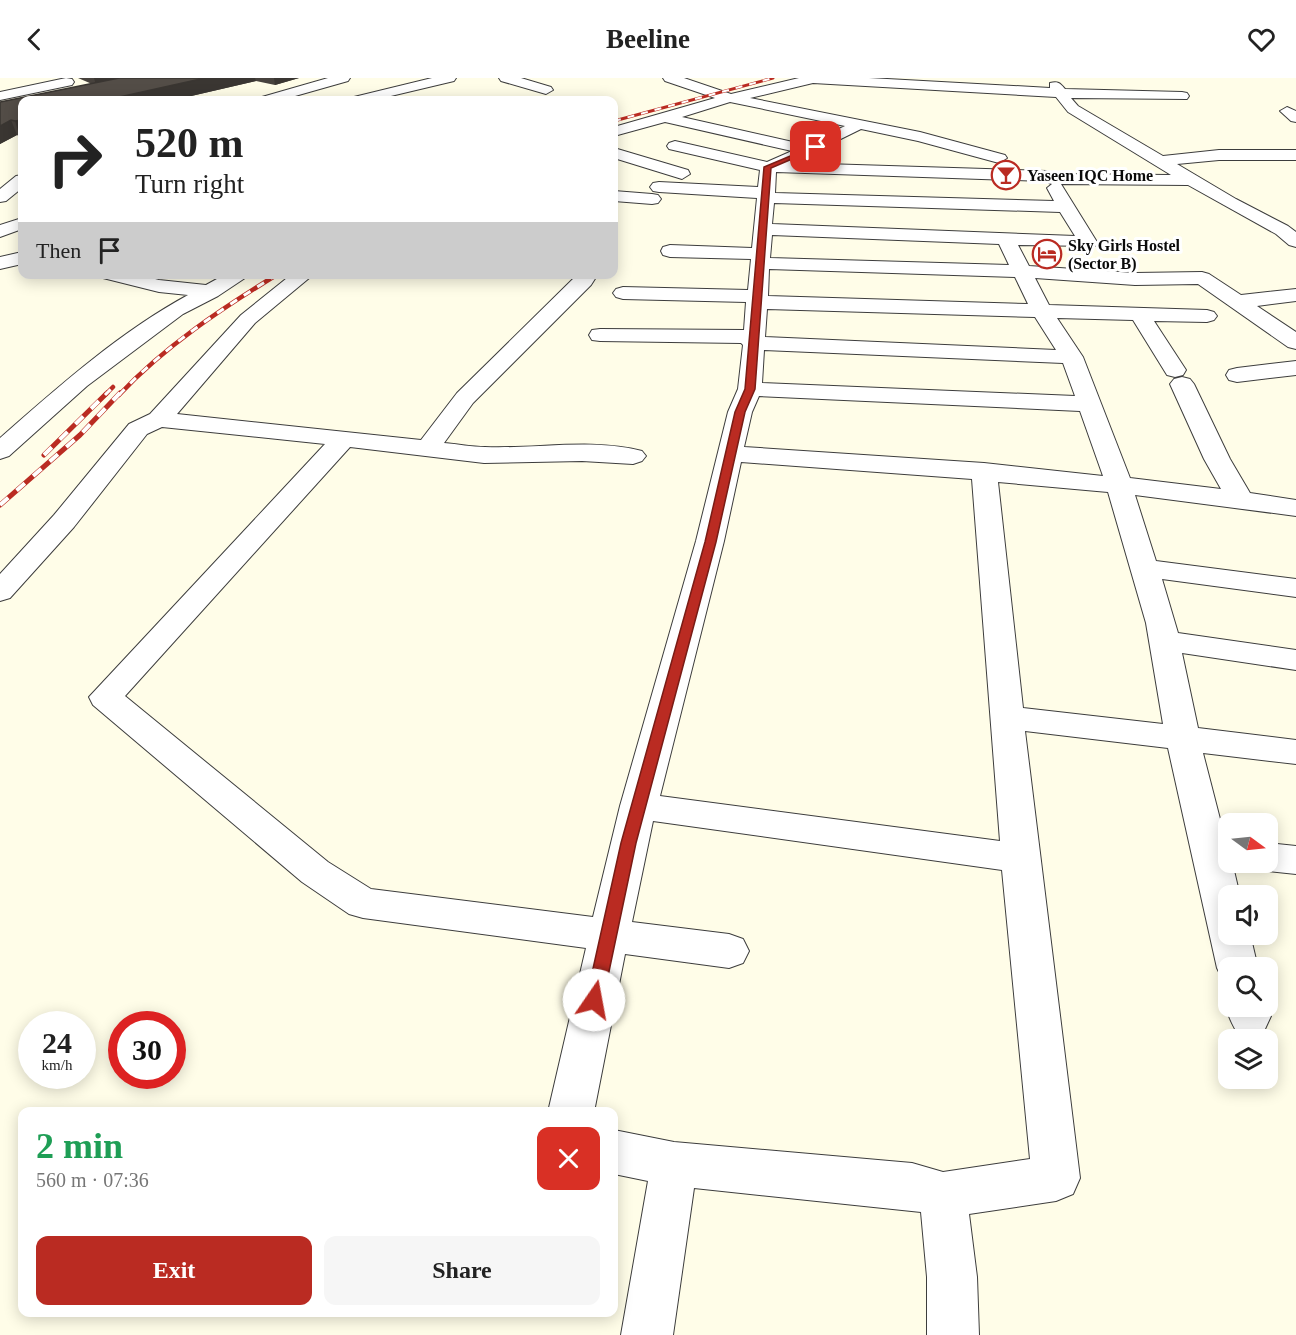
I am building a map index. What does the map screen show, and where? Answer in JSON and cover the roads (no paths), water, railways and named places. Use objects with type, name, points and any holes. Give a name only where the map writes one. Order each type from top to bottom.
[{"type":"street","points":[[281,96],[343,78]]},
{"type":"street","points":[[375,96],[448,78]]},
{"type":"street","points":[[506,78],[546,90]]},
{"type":"street","points":[[670,78],[730,98],[920,137],[999,158]]},
{"type":"street","points":[[618,131],[730,98],[815,78],[1059,86],[1185,99],[1172,80]]},
{"type":"street","points":[[0,96],[68,82]]},
{"type":"street","points":[[25,96],[68,82]]},
{"type":"street","points":[[1059,86],[1072,109],[1296,241]]},
{"type":"street","points":[[671,93],[694,87]]},
{"type":"street","points":[[0,104],[18,98]]},
{"type":"street","points":[[662,117],[874,160]]},
{"type":"street","points":[[572,1107],[608,934],[639,806],[711,542],[740,412],[750,389],[767,186],[811,149],[858,125]]},
{"type":"street","points":[[675,146],[767,186],[1066,207]]},
{"type":"street","points":[[618,154],[682,174]]},
{"type":"street","points":[[1159,161],[1219,155],[1296,155]]},
{"type":"street","points":[[618,196],[767,186],[1046,176],[1052,179],[1191,180]]},
{"type":"street","points":[[670,251],[1005,238],[1088,242],[1052,179]]},
{"type":"street","points":[[0,197],[18,183]]},
{"type":"street","points":[[0,231],[18,224]]},
{"type":"street","points":[[1005,238],[1043,313],[1072,357],[1119,484],[1146,568],[1165,641],[1184,739],[1218,848]]},
{"type":"street","points":[[761,249],[1023,272],[1135,279],[1202,278],[1296,342]]},
{"type":"street","points":[[0,263],[18,259]]},
{"type":"street","points":[[130,279],[159,286],[211,292]]},
{"type":"street","points":[[0,451],[79,381],[176,310],[233,279]]},
{"type":"street","points":[[0,592],[64,521],[138,429],[159,418],[248,319],[298,279]]},
{"type":"street","points":[[427,449],[465,398],[585,279]]},
{"type":"street","points":[[623,293],[1043,313],[1207,316]]},
{"type":"street","points":[[1237,302],[1296,295]]},
{"type":"street","points":[[1139,313],[1179,377],[1217,459],[1240,499]]},
{"type":"street","points":[[600,335],[753,340],[1072,357]]},
{"type":"street","points":[[1237,375],[1296,368]]},
{"type":"street","points":[[750,389],[1091,404]]},
{"type":"street","points":[[159,418],[484,455],[582,453],[633,456]]},
{"type":"street","points":[[345,439],[105,698],[315,872],[363,903],[729,951]]},
{"type":"street","points":[[730,454],[984,471],[1119,484],[1296,508]]},
{"type":"street","points":[[618,1153],[674,1164],[912,1186],[943,1195],[1056,1178],[1020,858],[984,471]]},
{"type":"street","points":[[1146,568],[1296,588]]},
{"type":"street","points":[[1165,641],[1296,660]]},
{"type":"street","points":[[1006,717],[1296,752]]},
{"type":"street","points":[[639,806],[1020,858]]},
{"type":"street","points":[[1278,858],[1296,860]]},
{"type":"street","points":[[647,1335],[674,1164]]},
{"type":"street","points":[[943,1195],[952,1276],[953,1335]]},
{"type":"railway","points":[[618,120],[773,78]]},
{"type":"railway","points":[[119,395],[174,344],[270,279]]},
{"type":"railway","points":[[107,393],[113,387]]},
{"type":"railway","points":[[44,455],[107,393]]},
{"type":"railway","points":[[0,505],[80,435],[120,393]]},
{"type":"place","name":"Yaseen IQC Home","points":[[1006,175]]},
{"type":"place","name":"Sky Girls Hostel (Sector B)","points":[[1047,254]]}]
